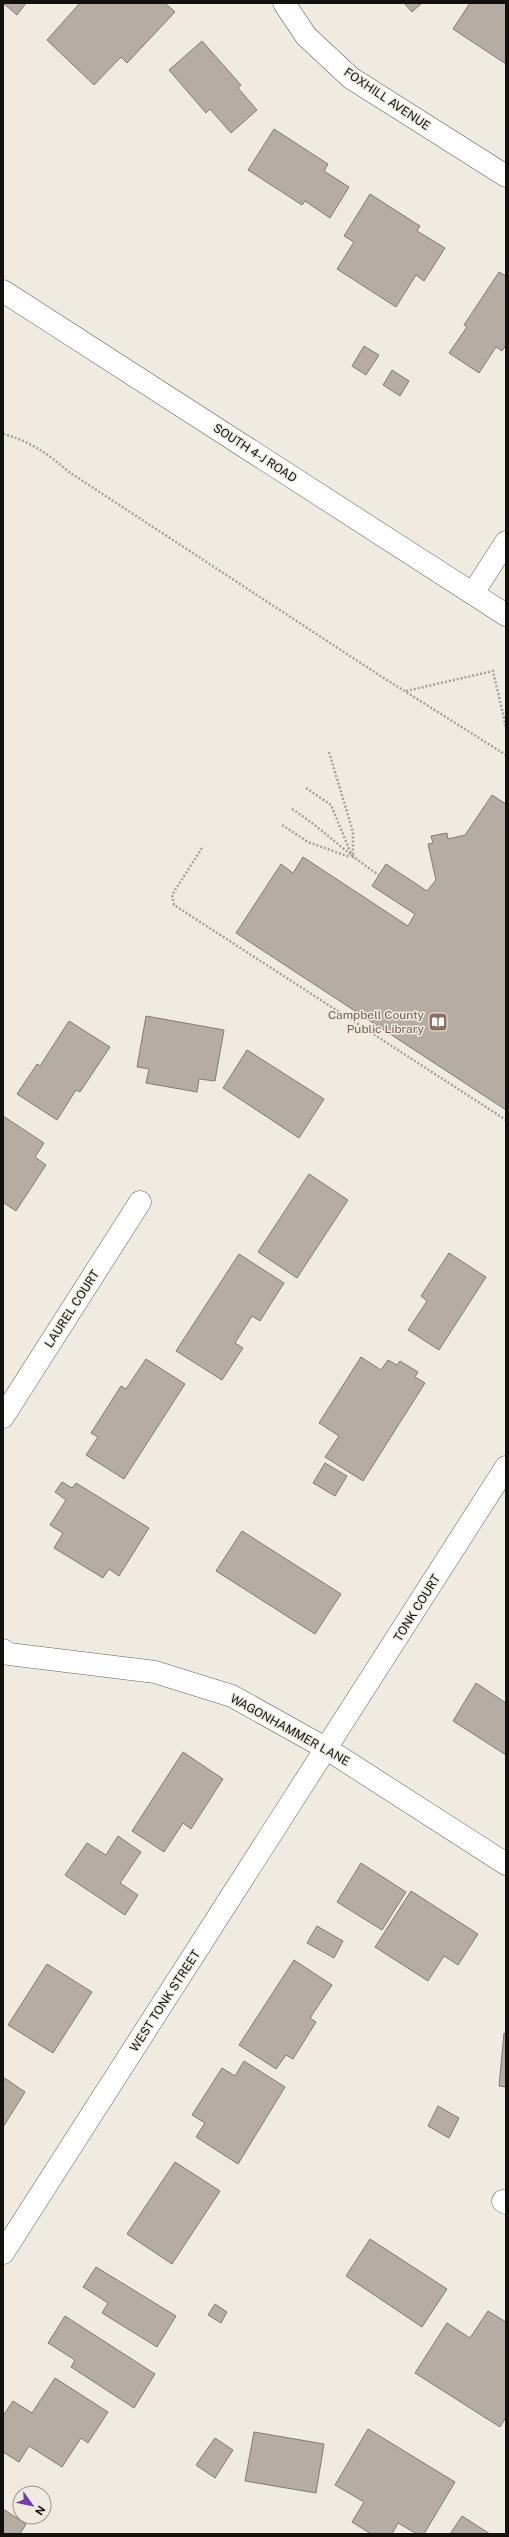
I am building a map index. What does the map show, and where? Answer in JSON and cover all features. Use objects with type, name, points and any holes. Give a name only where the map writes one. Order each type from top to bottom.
[{"type":"street","name":"FOXHILL AVENUE","points":[[284,3],[306,36],[351,78],[506,176]]},
{"type":"street","name":"SOUTH 4-J ROAD","points":[[3,291],[506,615]]},
{"type":"street","points":[[472,593],[506,542]]},
{"type":"street","name":"LAUREL COURT","points":[[3,1417],[140,1202]]},
{"type":"street","name":"TONK COURT","points":[[327,1749],[506,1467]]},
{"type":"street","name":"WAGONHAMMER LANE","points":[[3,1650],[9,1654],[155,1672],[232,1696],[327,1749],[506,1864]]},
{"type":"street","name":"WEST TONK STREET","points":[[3,2252],[327,1749]]},
{"type":"path","points":[[3,434],[21,439],[45,452],[69,472],[506,755]]},
{"type":"path","points":[[405,691],[493,671],[506,727]]},
{"type":"path","points":[[329,752],[353,832],[353,858]]},
{"type":"path","points":[[306,788],[331,805],[353,858]]},
{"type":"path","points":[[292,809],[318,826],[353,858],[379,875]]},
{"type":"path","points":[[282,826],[308,842],[353,858]]},
{"type":"path","points":[[202,848],[172,895],[174,905],[506,1120]]},
{"type":"building","points":[[3,3],[26,3],[17,15]]},
{"type":"building","points":[[80,3],[165,3],[175,12],[127,63],[121,57],[94,85],[47,40]]},
{"type":"building","points":[[404,3],[422,3],[412,12]]},
{"type":"building","points":[[470,3],[506,3],[506,64],[453,29]]},
{"type":"building","points":[[202,41],[241,85],[238,88],[257,110],[231,133],[210,109],[206,113],[169,70]]},
{"type":"building","points":[[274,129],[328,164],[324,171],[349,187],[330,218],[305,201],[302,205],[248,170]]},
{"type":"building","points":[[370,194],[420,226],[417,231],[445,248],[424,281],[416,275],[396,307],[337,269],[354,242],[344,236]]},
{"type":"building","points":[[499,272],[506,276],[506,345],[502,351],[496,347],[479,373],[449,353],[467,327],[464,325]]},
{"type":"building","points":[[364,346],[379,355],[366,375],[352,366]]},
{"type":"building","points":[[392,370],[409,381],[400,396],[383,385]]},
{"type":"building","name":"Campbell County Public Library","points":[[492,795],[506,804],[506,1110],[236,933],[281,864],[293,873],[303,857],[408,926],[415,914],[372,886],[386,864],[427,891],[436,880],[428,844],[433,843],[431,836],[447,833],[448,839],[465,835]]},
{"type":"building","points":[[146,1016],[224,1030],[215,1081],[199,1079],[197,1092],[146,1083],[149,1069],[137,1067]]},
{"type":"building","points":[[69,1021],[110,1047],[80,1092],[76,1090],[57,1120],[17,1094],[37,1064],[40,1066]]},
{"type":"building","points":[[247,1050],[324,1099],[299,1138],[223,1088]]},
{"type":"building","points":[[3,1116],[44,1143],[35,1157],[46,1165],[16,1211],[4,1203],[3,1205]]},
{"type":"building","points":[[309,1174],[348,1200],[297,1278],[258,1252]]},
{"type":"building","points":[[449,1253],[486,1277],[439,1350],[408,1330],[427,1301],[421,1296]]},
{"type":"building","points":[[239,1254],[284,1283],[260,1321],[252,1316],[235,1343],[243,1348],[222,1380],[176,1351]]},
{"type":"building","points":[[361,1357],[381,1370],[388,1360],[397,1365],[400,1361],[418,1372],[415,1377],[425,1383],[363,1481],[325,1457],[339,1436],[319,1423]]},
{"type":"building","points":[[146,1359],[185,1384],[124,1479],[86,1455],[98,1437],[91,1433],[121,1386],[126,1389]]},
{"type":"building","points":[[325,1463],[347,1476],[335,1496],[313,1483]]},
{"type":"building","points":[[62,1482],[72,1488],[76,1483],[149,1528],[119,1576],[109,1569],[103,1578],[54,1548],[63,1533],[50,1525],[66,1500],[55,1492]]},
{"type":"building","points":[[242,1531],[341,1594],[315,1634],[216,1571]]},
{"type":"building","points":[[476,1683],[506,1703],[506,1755],[453,1721]]},
{"type":"building","points":[[183,1752],[223,1779],[191,1829],[183,1823],[164,1852],[132,1831]]},
{"type":"building","points":[[118,1836],[141,1852],[120,1883],[138,1895],[125,1915],[65,1875],[87,1843],[106,1855]]},
{"type":"building","points":[[361,1863],[406,1892],[382,1930],[337,1902]]},
{"type":"building","points":[[411,1891],[478,1934],[458,1965],[444,1956],[428,1981],[375,1947]]},
{"type":"building","points":[[317,1926],[343,1941],[334,1958],[307,1943]]},
{"type":"building","points":[[294,1960],[332,1985],[310,2018],[316,2022],[293,2059],[286,2055],[276,2069],[239,2045]]},
{"type":"building","points":[[47,1964],[92,1992],[53,2053],[8,2025]]},
{"type":"building","points":[[504,2033],[506,2034],[506,2087],[499,2086]]},
{"type":"building","points":[[244,2061],[285,2087],[238,2164],[196,2137],[205,2123],[192,2115],[222,2068],[235,2076]]},
{"type":"building","points":[[3,2077],[25,2092],[3,2127]]},
{"type":"building","points":[[438,2106],[459,2118],[449,2138],[428,2126]]},
{"type":"building","points":[[175,2162],[220,2191],[172,2264],[127,2234]]},
{"type":"building","points":[[370,2239],[447,2289],[422,2327],[346,2276]]},
{"type":"building","points":[[96,2267],[176,2316],[157,2347],[102,2313],[108,2303],[83,2287]]},
{"type":"building","points":[[215,2304],[227,2312],[221,2323],[208,2315]]},
{"type":"building","points":[[488,2311],[506,2322],[506,2417],[500,2427],[415,2373],[447,2323],[470,2338]]},
{"type":"building","points":[[65,2316],[155,2374],[134,2408],[71,2367],[75,2360],[48,2343]]},
{"type":"building","points":[[55,2378],[108,2412],[88,2443],[81,2438],[62,2467],[29,2446],[19,2462],[3,2452],[3,2416],[13,2401],[32,2413]]},
{"type":"building","points":[[368,2429],[455,2482],[424,2534],[417,2534],[398,2523],[392,2534],[371,2534],[352,2522],[364,2502],[335,2485]]},
{"type":"building","points":[[254,2432],[324,2444],[316,2493],[245,2481]]},
{"type":"building","points":[[215,2438],[233,2450],[215,2478],[196,2465]]},
{"type":"building","points":[[3,2509],[12,2515],[12,2525],[25,2525],[20,2534],[3,2534]]},
{"type":"building","points":[[462,2516],[490,2534],[450,2534]]},
{"type":"place","name":"Campbell County Public Library","points":[[438,1022]]}]
